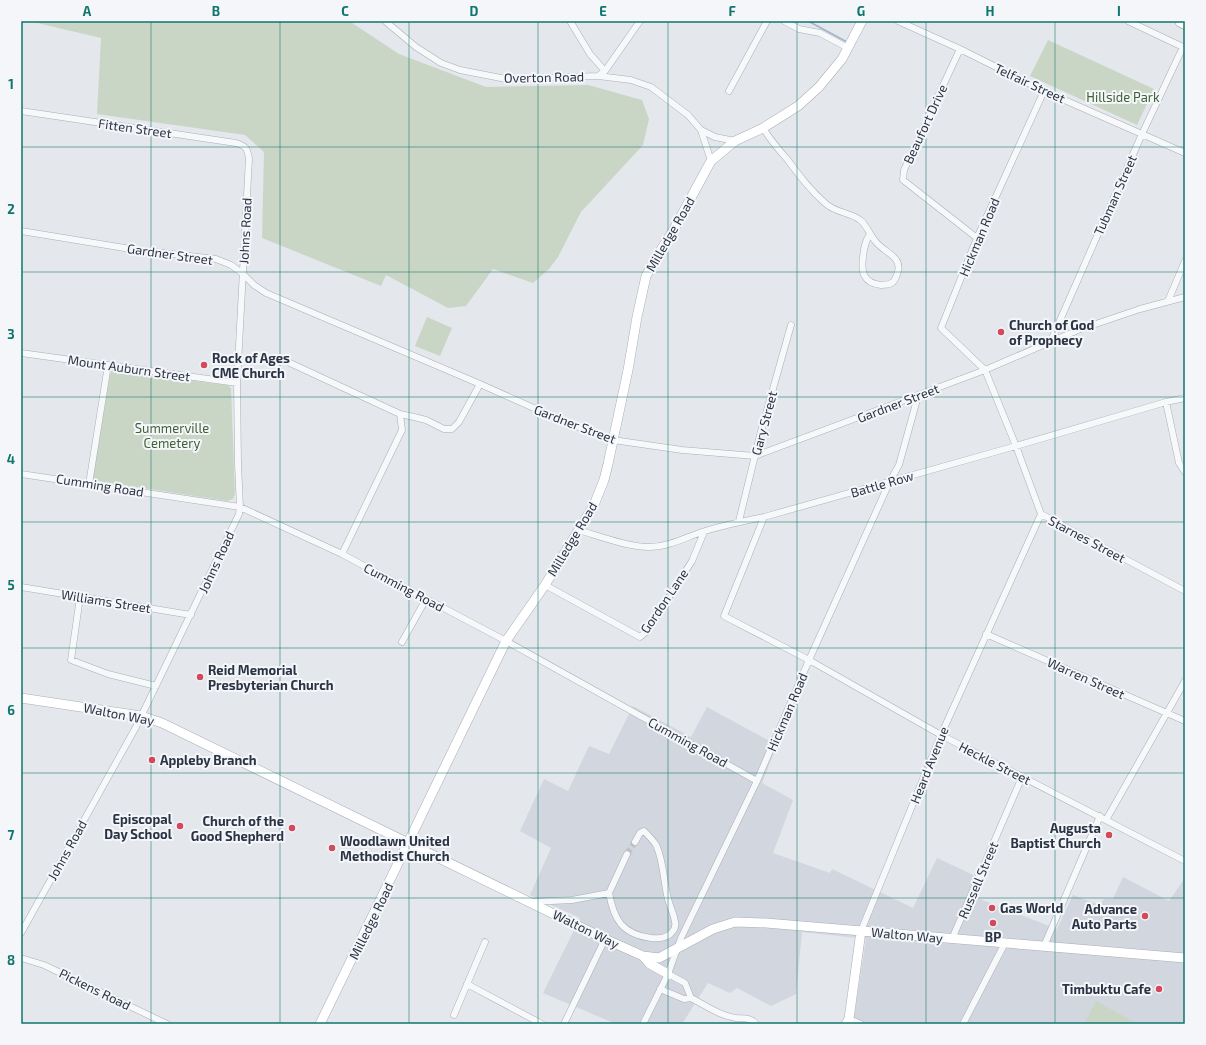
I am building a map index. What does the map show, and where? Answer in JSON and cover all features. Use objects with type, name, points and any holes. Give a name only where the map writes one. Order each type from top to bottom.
[{"type":"highway","points":[[1181,21],[1185,23]]},
{"type":"main road","name":"Milledge Road","points":[[320,1024],[506,641],[545,584],[594,504],[604,480],[628,370],[636,317],[646,276],[711,162],[735,141],[763,128],[798,106],[819,87],[842,59],[862,21]]},
{"type":"main road","name":"Walton Way","points":[[21,698],[141,716],[162,722],[605,939],[643,956],[659,958],[713,929],[736,922],[766,923],[1185,958]]},
{"type":"main road","name":"Heard Avenue","points":[[848,1021],[861,931]]},
{"type":"main road","points":[[643,956],[650,964],[668,974]]},
{"type":"street","name":"Overton Road","points":[[385,21],[416,47],[441,63],[460,70],[506,79],[598,76],[631,80],[651,87],[688,114],[701,130],[711,162]]},
{"type":"street","points":[[570,21],[590,54],[605,71]]},
{"type":"street","points":[[598,76],[605,71],[640,21]]},
{"type":"street","points":[[729,91],[767,21]]},
{"type":"street","points":[[784,21],[799,29],[820,33],[848,48]]},
{"type":"street","name":"Telfair Street","points":[[898,21],[1044,91],[1185,153]]},
{"type":"street","points":[[1128,21],[1184,48]]},
{"type":"street","name":"Tubman Street","points":[[1050,343],[1142,134],[1184,48]]},
{"type":"street","name":"Beaufort Drive","points":[[960,50],[904,170],[903,180],[977,238]]},
{"type":"street","name":"Hickman Road","points":[[985,370],[941,328],[977,238],[1044,91]]},
{"type":"street","name":"Fitten Street","points":[[21,111],[236,143],[247,149]]},
{"type":"street","points":[[763,128],[773,143],[813,192],[826,205],[839,212],[854,216],[862,221],[880,246],[896,258],[899,267],[893,282],[887,285],[875,284],[866,278],[862,269],[865,241],[870,234]]},
{"type":"street","name":"Overton Road","points":[[701,130],[715,137],[735,141]]},
{"type":"street","name":"Johns Road","points":[[21,933],[141,716],[239,514],[237,383],[249,158],[247,149]]},
{"type":"street","name":"Gardner Street","points":[[21,231],[137,250],[216,259],[231,265],[254,285],[266,293],[552,416],[613,440],[682,450],[755,456],[985,370],[1078,330],[1140,309],[1185,297]]},
{"type":"street","points":[[1168,301],[1185,261]]},
{"type":"street","name":"Gary Street","points":[[739,521],[755,456],[791,325]]},
{"type":"street","name":"Mount Auburn Street","points":[[21,353],[237,383]]},
{"type":"street","points":[[290,363],[400,414],[426,420],[444,429],[452,429],[459,422],[480,384]]},
{"type":"street","points":[[89,484],[108,365]]},
{"type":"street","name":"Starnes Street","points":[[985,370],[1016,446],[1041,514],[1185,591]]},
{"type":"street","name":"Hickman Road","points":[[643,1024],[668,974],[681,938],[757,781],[809,660],[890,481],[899,465],[918,396]]},
{"type":"street","name":"Battle Row","points":[[578,530],[625,543],[648,547],[670,544],[739,521],[764,517],[1166,402],[1185,398]]},
{"type":"street","points":[[1166,402],[1179,464],[1185,472]]},
{"type":"street","points":[[342,554],[402,430],[400,414]]},
{"type":"street","name":"Cumming Road","points":[[21,474],[240,507],[342,554],[506,641],[757,781]]},
{"type":"street","name":"Heard Avenue","points":[[861,931],[941,735],[1041,514]]},
{"type":"street","points":[[764,517],[724,616],[809,660]]},
{"type":"street","name":"Gordon Lane","points":[[545,584],[640,637],[647,631],[692,561],[704,532]]},
{"type":"street","name":"Williams Street","points":[[21,587],[191,615]]},
{"type":"street","points":[[80,597],[71,660],[108,674],[156,686]]},
{"type":"street","points":[[402,642],[426,599]]},
{"type":"street","name":"Warren Street","points":[[986,634],[1185,721]]},
{"type":"street","name":"Heckle Street","points":[[809,660],[941,735],[1185,861]]},
{"type":"street","points":[[1106,820],[1185,681]]},
{"type":"street","name":"Russell Street","points":[[952,939],[1022,777]]},
{"type":"street","points":[[1044,946],[1100,816]]},
{"type":"street","points":[[627,854],[609,893],[618,921],[628,932],[642,937],[658,938],[669,935],[674,930],[676,924],[668,899],[657,846],[644,831],[640,833],[635,842]]},
{"type":"street","points":[[531,902],[572,900],[609,893]]},
{"type":"street","points":[[674,930],[681,938]]},
{"type":"street","points":[[564,1024],[605,939]]},
{"type":"street","points":[[454,1015],[485,942]]},
{"type":"street","points":[[963,1024],[1005,943]]},
{"type":"street","name":"Pickens Road","points":[[21,958],[44,965],[167,1024]]},
{"type":"street","points":[[668,974],[685,983],[691,998]]},
{"type":"street","points":[[467,984],[542,1024]]},
{"type":"street","points":[[660,989],[684,999],[691,998],[721,1013],[736,1018],[753,1020],[756,1024]]},
{"type":"street","points":[[848,1021],[860,1024]]},
{"type":"shaded area","points":[[633,706],[691,737],[707,707],[777,745],[762,783],[793,800],[773,853],[830,873],[832,869],[913,908],[937,858],[982,879],[975,897],[1057,929],[1073,895],[1100,905],[1104,899],[1113,899],[1123,877],[1169,901],[1185,878],[1185,1024],[868,1024],[854,1018],[866,939],[802,932],[796,994],[771,1006],[737,988],[730,993],[708,983],[682,1024],[616,1024],[543,993],[580,918],[530,895],[551,848],[520,831],[544,779],[568,791],[589,746],[609,754]]},
{"type":"green space","points":[[29,21],[349,21],[399,54],[486,87],[588,85],[642,100],[649,119],[643,145],[581,212],[558,257],[549,269],[533,283],[493,269],[466,306],[448,308],[386,275],[381,286],[262,238],[264,152],[245,135],[97,114],[101,38]]},
{"type":"green space","name":"Hillside Park","points":[[1048,40],[1154,89],[1137,125],[1030,76]]},
{"type":"green space","points":[[427,317],[452,328],[440,356],[415,346]]},
{"type":"green space","name":"Summerville Cemetery","points":[[115,370],[227,385],[231,388],[235,494],[233,499],[227,501],[92,480],[110,375],[111,371]]},
{"type":"green space","points":[[1096,1001],[1138,1024],[1084,1024]]},
{"type":"waterway","points":[[808,21],[847,42]]},
{"type":"tunnel","points":[[627,854],[635,842]]},
{"type":"place","name":"Church of God of Prophecy","points":[[1001,332]]},
{"type":"place","name":"Rock of Ages CME Church","points":[[204,365]]},
{"type":"place","name":"Reid Memorial Presbyterian Church","points":[[200,677]]},
{"type":"place","name":"Appleby Branch","points":[[152,760]]},
{"type":"place","name":"Episcopal Day School","points":[[180,826]]},
{"type":"place","name":"Church of the Good Shepherd","points":[[292,828]]},
{"type":"place","name":"Augusta Baptist Church","points":[[1109,835]]},
{"type":"place","name":"Woodlawn United Methodist Church","points":[[332,848]]},
{"type":"place","name":"Gas World","points":[[992,908]]},
{"type":"place","name":"Advance Auto Parts","points":[[1145,916]]},
{"type":"place","name":"BP","points":[[993,923]]},
{"type":"place","name":"Timbuktu Cafe","points":[[1159,989]]}]
